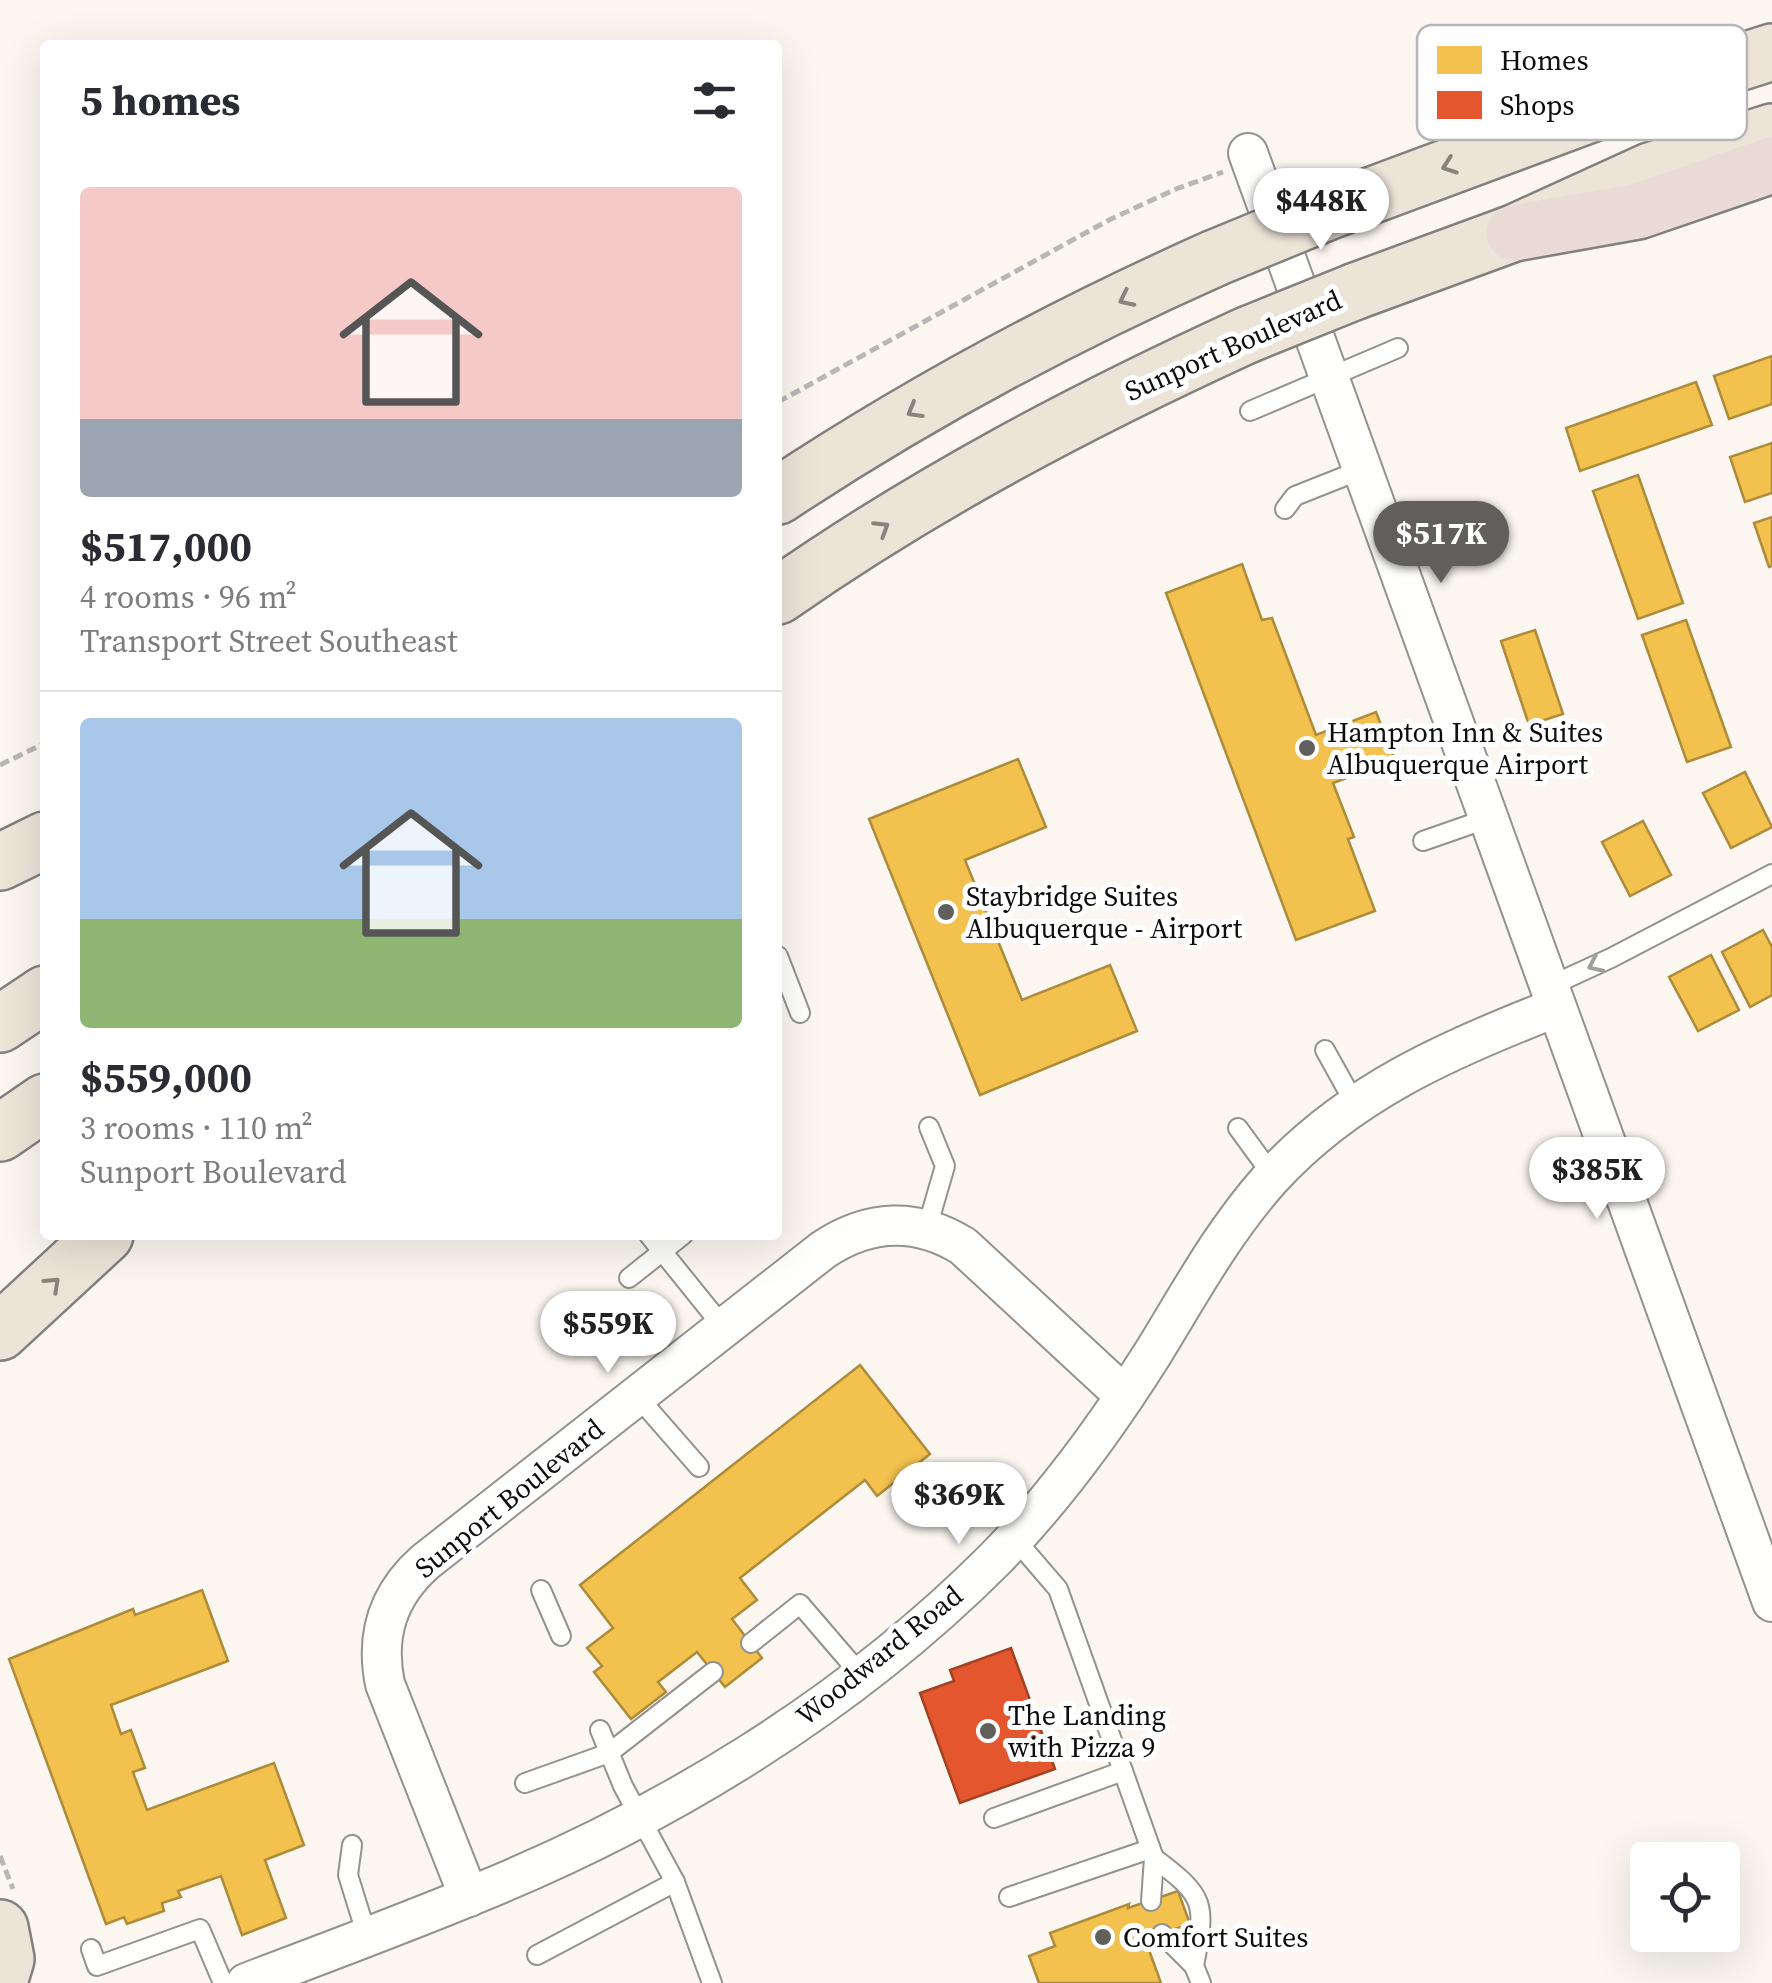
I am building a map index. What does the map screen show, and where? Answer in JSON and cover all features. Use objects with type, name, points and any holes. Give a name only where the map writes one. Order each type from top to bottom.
[{"type":"highway","points":[[1514,232],[1638,211],[1772,165]]},
{"type":"main road","points":[[1747,60],[1772,52]]},
{"type":"main road","name":"Sunport Boulevard","points":[[785,592],[1004,456],[1145,382],[1247,336],[1514,232],[1650,172],[1772,132]]},
{"type":"main road","points":[[782,493],[998,363],[1214,258],[1521,140]]},
{"type":"main road","points":[[0,825],[40,806]]},
{"type":"main road","points":[[0,862],[40,842]]},
{"type":"main road","points":[[0,1024],[40,997]]},
{"type":"main road","points":[[0,1134],[40,1106]]},
{"type":"main road","points":[[0,1332],[101,1240]]},
{"type":"main road","points":[[0,1928],[6,1959],[0,1979]]},
{"type":"street","points":[[1250,157],[1772,1602]]},
{"type":"street","name":"Woodward Road","points":[[246,1983],[469,1897],[641,1816],[790,1727],[862,1676],[932,1620],[1014,1538],[1080,1458],[1125,1396],[1210,1256],[1272,1176],[1355,1104],[1432,1058],[1552,998]]},
{"type":"street","name":"Sunport Boulevard","points":[[469,1897],[385,1684],[380,1648],[388,1610],[404,1584],[425,1562],[842,1237],[885,1224],[928,1228],[963,1246],[1125,1396]]},
{"type":"lane","points":[[1250,411],[1398,348]]},
{"type":"lane","points":[[1285,509],[1295,496],[1364,469]]},
{"type":"lane","points":[[1423,840],[1489,818]]},
{"type":"lane","points":[[1552,998],[1642,942],[1772,874]]},
{"type":"lane","points":[[782,966],[800,1013]]},
{"type":"lane","points":[[1325,1050],[1355,1104]]},
{"type":"lane","points":[[928,1228],[945,1166],[929,1127]]},
{"type":"lane","points":[[1238,1128],[1272,1176]]},
{"type":"lane","points":[[653,1240],[724,1328]]},
{"type":"lane","points":[[629,1278],[676,1240]]},
{"type":"lane","points":[[637,1396],[698,1467]]},
{"type":"lane","points":[[1014,1538],[1058,1590],[1152,1853],[1151,1900]]},
{"type":"lane","points":[[542,1590],[561,1636]]},
{"type":"lane","points":[[751,1642],[800,1604],[862,1676]]},
{"type":"lane","points":[[525,1783],[610,1753],[713,1672]]},
{"type":"lane","points":[[600,1730],[675,1882],[712,1983]]},
{"type":"lane","points":[[994,1818],[1123,1772]]},
{"type":"lane","points":[[352,1845],[348,1875],[367,1936]]},
{"type":"lane","points":[[1008,1898],[1152,1853]]},
{"type":"lane","points":[[1152,1853],[1191,1886],[1202,1920],[1198,1975]]},
{"type":"lane","points":[[537,1955],[675,1882]]},
{"type":"lane","points":[[91,1949],[97,1966],[200,1929],[223,1983]]},
{"type":"lane","points":[[1162,1934],[1198,1975]]},
{"type":"path","points":[[782,400],[1109,220],[1250,157]]},
{"type":"path","points":[[0,766],[40,746]]},
{"type":"building: Homes","points":[[1772,356],[1772,404],[1729,419],[1714,376]]},
{"type":"building: Homes","points":[[1696,382],[1712,425],[1580,471],[1566,428]]},
{"type":"building: Homes","points":[[1772,443],[1772,493],[1745,502],[1730,457]]},
{"type":"building: Homes","points":[[1638,475],[1683,603],[1638,619],[1593,491]]},
{"type":"building: Homes","points":[[1772,517],[1772,566],[1769,567],[1754,523]]},
{"type":"building: Homes","name":"Hampton Inn & Suites Albuquerque Airport","points":[[1242,564],[1262,620],[1272,618],[1316,735],[1376,712],[1395,760],[1333,783],[1354,837],[1348,839],[1375,911],[1296,940],[1166,593]]},
{"type":"building: Homes","points":[[1686,620],[1731,747],[1687,762],[1642,635]]},
{"type":"building: Homes","points":[[1535,630],[1563,714],[1529,725],[1501,641]]},
{"type":"building: Homes","name":"Staybridge Suites Albuquerque - Airport","points":[[1018,759],[1046,827],[965,860],[1022,1000],[1110,965],[1137,1031],[980,1095],[869,819]]},
{"type":"building: Homes","points":[[1745,772],[1772,827],[1731,848],[1703,793]]},
{"type":"building: Homes","points":[[1643,821],[1671,875],[1630,896],[1602,842]]},
{"type":"building: Homes","points":[[1763,930],[1772,947],[1772,995],[1750,1007],[1722,952]]},
{"type":"building: Homes","points":[[1711,955],[1739,1010],[1698,1031],[1669,977]]},
{"type":"building: Homes","points":[[860,1365],[930,1454],[877,1496],[865,1480],[740,1578],[757,1600],[732,1619],[762,1658],[725,1687],[697,1652],[658,1682],[666,1692],[631,1719],[594,1672],[602,1666],[587,1648],[613,1628],[580,1585]]},
{"type":"building: Homes","points":[[202,1590],[228,1661],[111,1705],[121,1734],[131,1730],[145,1768],[133,1772],[147,1810],[274,1763],[304,1845],[265,1860],[286,1918],[242,1935],[221,1876],[178,1891],[181,1897],[162,1903],[164,1911],[127,1924],[124,1917],[106,1924],[9,1659],[133,1609],[135,1615]]},
{"type":"building: Homes","name":"Comfort Suites","points":[[1178,1891],[1190,1924],[1145,1939],[1161,1983],[1039,1983],[1029,1956],[1055,1946],[1050,1933]]},
{"type":"building: Shops","name":"The Landing with Pizza 9","points":[[1011,1648],[1055,1769],[960,1803],[920,1693],[954,1681],[950,1670]]},
{"type":"place","name":"Hampton Inn & Suites Albuquerque Airport","points":[[1307,748]]},
{"type":"place","name":"Staybridge Suites Albuquerque - Airport","points":[[946,912]]},
{"type":"place","name":"The Landing with Pizza 9","points":[[988,1731]]},
{"type":"place","name":"Comfort Suites","points":[[1103,1937]]}]
